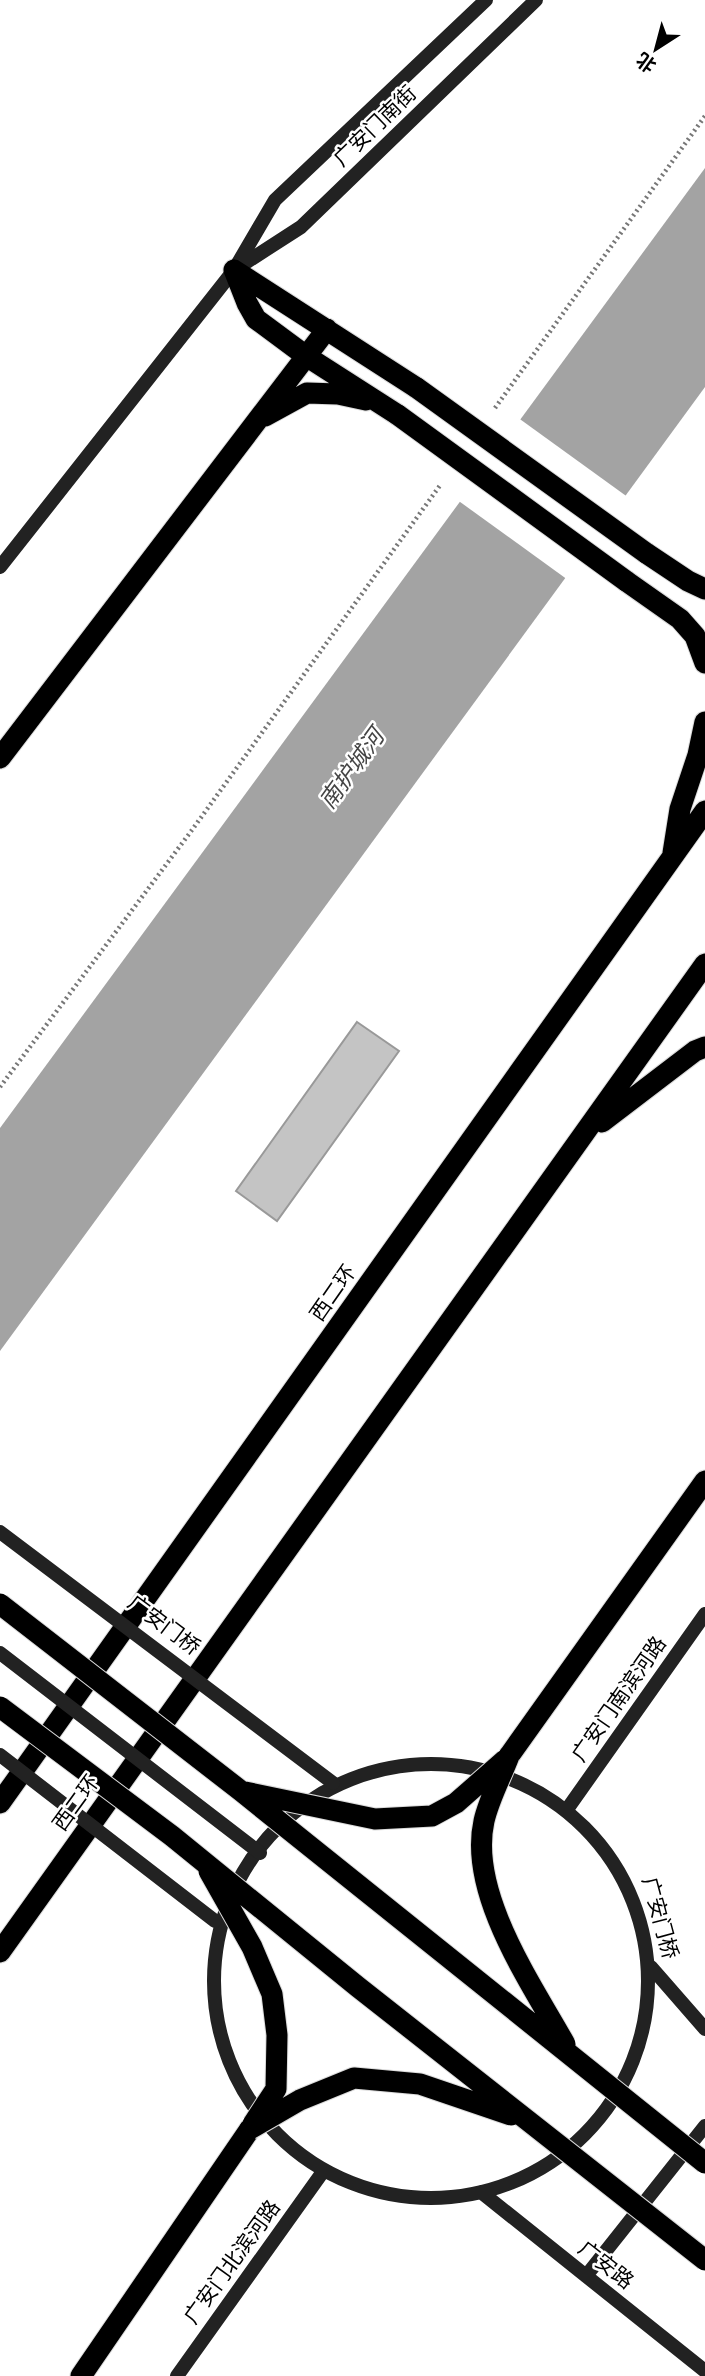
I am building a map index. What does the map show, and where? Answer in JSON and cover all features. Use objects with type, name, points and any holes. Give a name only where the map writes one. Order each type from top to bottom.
[{"type":"highway","points":[[234,270],[417,388],[646,553],[705,589]]},
{"type":"highway","points":[[234,270],[256,318],[306,356],[398,415],[680,619],[695,636],[705,663]]},
{"type":"highway","points":[[0,758],[254,422],[327,330]]},
{"type":"highway","points":[[254,422],[307,393],[338,394],[378,402]]},
{"type":"highway","points":[[672,859],[680,808],[698,755],[705,722]]},
{"type":"highway","name":"西二环","points":[[0,1803],[705,811]]},
{"type":"highway","name":"西二环","points":[[0,1952],[705,964]]},
{"type":"highway","points":[[584,1136],[695,1051],[705,1047]]},
{"type":"highway","points":[[241,1791],[374,1819],[432,1816],[456,1803],[509,1756],[705,1481]]},
{"type":"highway","points":[[0,1605],[241,1791],[705,2162]]},
{"type":"highway","points":[[0,1707],[203,1861],[705,2260]]},
{"type":"highway","points":[[509,1756],[484,1820],[480,1853],[495,1915],[569,2052]]},
{"type":"highway","points":[[80,2376],[276,2089],[278,2035],[272,1994],[252,1947],[203,1861]]},
{"type":"highway","points":[[250,2129],[300,2100],[354,2078],[420,2084],[529,2121]]},
{"type":"street","name":"广安门南街","points":[[0,567],[234,270],[275,200],[486,0]]},
{"type":"street","name":"广安门南街","points":[[234,270],[301,227],[536,0]]},
{"type":"street","name":"广安门桥","points":[[0,1532],[333,1783],[447,1761],[514,1777],[568,1808],[625,1876],[651,1967],[644,2039],[600,2120],[550,2164],[481,2193],[401,2195],[322,2173],[244,2106],[222,2048],[214,1968],[215,1920]]},
{"type":"street","name":"广安门南滨河路","points":[[568,1808],[705,1614]]},
{"type":"street","points":[[0,1653],[260,1853]]},
{"type":"street","points":[[0,1755],[215,1920],[260,1853],[333,1783]]},
{"type":"street","points":[[651,1967],[705,2029]]},
{"type":"street","points":[[586,2276],[705,2126]]},
{"type":"street","name":"广安门北滨河路","points":[[177,2376],[322,2173]]},
{"type":"street","name":"广安路","points":[[481,2193],[705,2371]]},
{"type":"path","points":[[493,411],[705,116]]},
{"type":"path","points":[[0,1087],[192,830],[444,479]]},
{"type":"water","name":"南护城河","points":[[705,168],[705,387],[0,1351],[0,1128]]},
{"type":"pier","points":[[517,417],[629,498],[568,580],[456,499]]},
{"type":"building","points":[[357,1022],[399,1051],[277,1221],[236,1191]]}]
